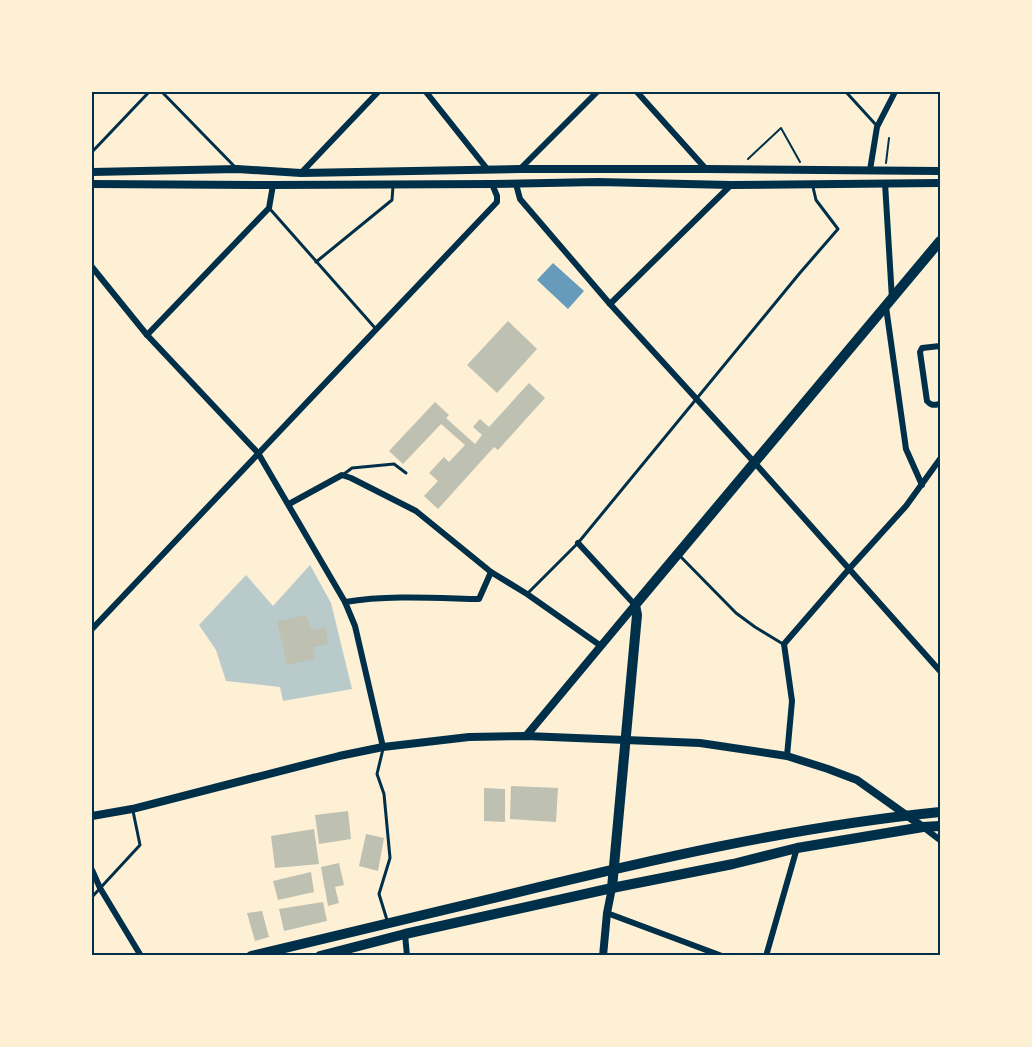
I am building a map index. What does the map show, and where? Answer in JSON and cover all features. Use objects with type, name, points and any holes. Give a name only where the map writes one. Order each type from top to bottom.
[{"type":"main road","points":[[612,888],[637,615],[635,605],[939,244]]},
{"type":"main road","points":[[251,956],[613,869],[795,832],[940,812]]},
{"type":"main road","points":[[320,956],[405,934],[733,864],[797,848],[940,826]]},
{"type":"street","points":[[301,173],[378,92]]},
{"type":"street","points":[[426,92],[488,170]]},
{"type":"street","points":[[520,170],[597,92]]},
{"type":"street","points":[[637,92],[706,169]]},
{"type":"street","points":[[870,170],[877,127],[895,92]]},
{"type":"street","points":[[92,172],[237,169],[301,173],[706,169],[940,171]]},
{"type":"street","points":[[885,183],[889,302],[906,449],[921,485]]},
{"type":"street","points":[[92,184],[940,183]]},
{"type":"street","points":[[92,629],[497,202],[492,184]]},
{"type":"street","points":[[516,184],[520,199],[610,304],[940,669]]},
{"type":"street","points":[[147,335],[269,208],[273,185]]},
{"type":"street","points":[[610,304],[731,185]]},
{"type":"street","points":[[92,267],[147,335],[258,453],[289,504],[345,602],[355,626],[383,747]]},
{"type":"street","points":[[940,346],[922,348],[920,352],[927,401],[933,405],[940,404]]},
{"type":"street","points":[[787,756],[792,701],[784,644],[906,506],[940,459]]},
{"type":"street","points":[[289,504],[342,475],[351,478],[416,511],[491,572],[527,594],[601,646]]},
{"type":"street","points":[[526,736],[635,605],[578,543]]},
{"type":"street","points":[[345,602],[370,598],[404,597],[479,599],[491,572]]},
{"type":"street","points":[[92,816],[132,809],[339,756],[383,747],[469,737],[526,736],[700,743],[787,756],[857,780],[940,840]]},
{"type":"street","points":[[766,956],[797,848]]},
{"type":"street","points":[[92,870],[100,888],[141,956]]},
{"type":"street","points":[[603,956],[612,888]]},
{"type":"street","points":[[607,913],[722,956]]},
{"type":"street","points":[[405,934],[407,956]]},
{"type":"lane","points":[[92,152],[148,92]]},
{"type":"lane","points":[[162,92],[237,169]]},
{"type":"lane","points":[[846,92],[877,127]]},
{"type":"lane","points":[[527,594],[578,543],[838,229],[816,200],[813,183]]},
{"type":"lane","points":[[316,262],[392,200],[393,184]]},
{"type":"lane","points":[[269,208],[376,329]]},
{"type":"lane","points":[[342,475],[352,468],[394,464],[405,473]]},
{"type":"lane","points":[[678,554],[736,613],[784,644]]},
{"type":"lane","points":[[383,747],[377,774],[384,794],[390,858],[379,894],[388,923]]},
{"type":"lane","points":[[92,897],[140,845],[132,809]]},
{"type":"path","points":[[737,170],[781,128],[805,170]]},
{"type":"path","points":[[886,156],[889,138]]},
{"type":"shaded area","points":[[310,565],[331,603],[352,689],[283,701],[280,687],[226,681],[216,650],[199,625],[246,575],[273,606]]},
{"type":"water","points":[[553,263],[584,291],[568,309],[537,280]]},
{"type":"building","points":[[508,321],[537,349],[497,393],[467,365]]},
{"type":"building","points":[[529,383],[545,398],[498,450],[494,447],[438,509],[424,496],[438,481],[429,473],[444,457],[449,462],[465,445],[441,424],[403,464],[389,451],[435,402],[449,415],[446,418],[475,444],[482,435],[473,427],[480,419],[489,427]]},
{"type":"building","points":[[306,615],[312,630],[326,627],[328,644],[313,647],[315,659],[287,665],[277,621]]},
{"type":"building","points":[[511,786],[558,788],[556,822],[510,819]]},
{"type":"building","points":[[484,788],[505,789],[505,822],[484,821]]},
{"type":"building","points":[[348,811],[351,839],[319,844],[315,815]]},
{"type":"building","points":[[314,829],[319,864],[275,868],[271,836]]},
{"type":"building","points":[[366,834],[384,838],[378,871],[359,866]]},
{"type":"building","points":[[339,863],[344,885],[335,887],[339,903],[328,906],[321,867]]},
{"type":"building","points":[[311,872],[314,892],[278,900],[273,881]]},
{"type":"building","points":[[323,902],[327,921],[284,931],[279,909]]},
{"type":"building","points":[[262,911],[269,937],[255,941],[247,913]]}]
